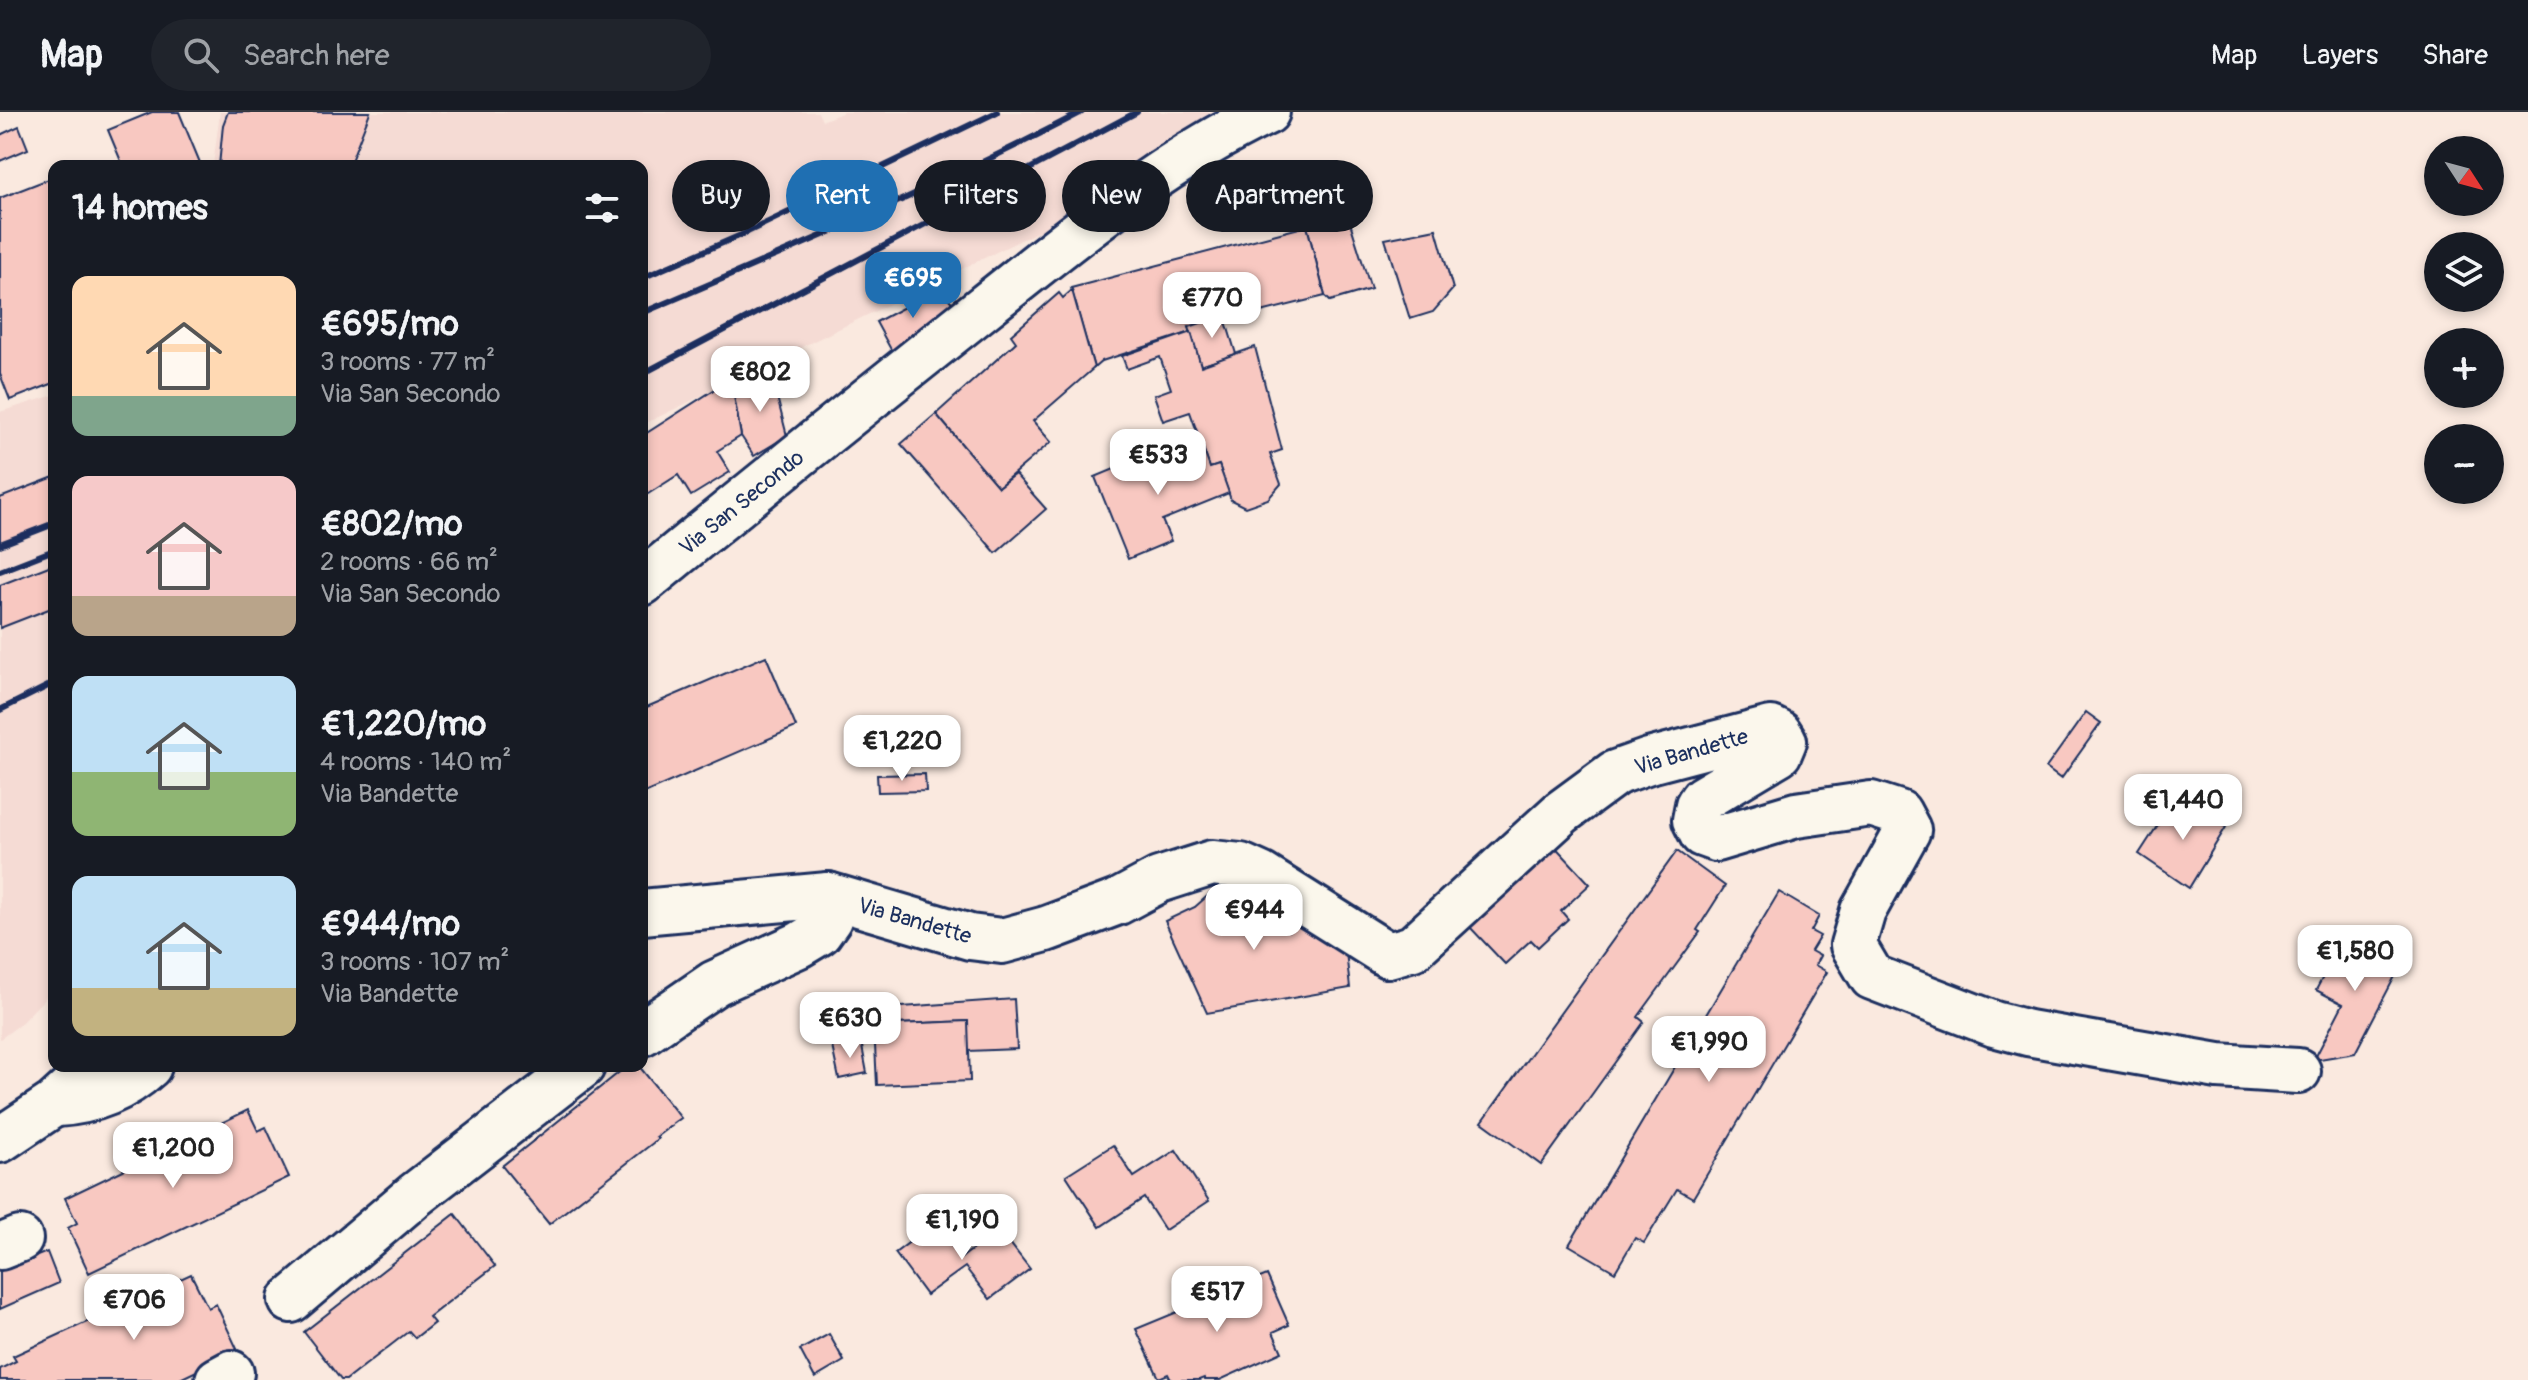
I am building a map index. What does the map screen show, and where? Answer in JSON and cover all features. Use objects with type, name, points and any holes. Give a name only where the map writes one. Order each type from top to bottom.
[{"type":"street","name":"Via San Secondo","points":[[648,578],[1131,191],[1206,143],[1267,112]]},
{"type":"street","name":"Via Bandette","points":[[648,911],[828,895],[970,937],[1002,941],[1046,929],[1118,902],[1159,880],[1212,863],[1241,866],[1261,875],[1388,955],[1413,948],[1562,812],[1615,773],[1771,729],[1779,733],[1784,741],[1779,753],[1702,799],[1695,812],[1698,827],[1702,834],[1716,839],[1796,815],[1826,810],[1871,804],[1899,813],[1908,830],[1863,911],[1853,945],[1872,977],[1946,1007],[2028,1033],[2218,1066],[2298,1071]]},
{"type":"street","points":[[648,1029],[715,983],[819,933],[833,907],[828,895]]},
{"type":"street","points":[[0,1140],[54,1104],[89,1072]]},
{"type":"street","points":[[54,1104],[81,1102],[113,1092],[141,1072]]},
{"type":"street","points":[[291,1300],[415,1195],[574,1072]]},
{"type":"shaded area","points":[[220,112],[818,112],[822,121],[844,112],[1226,112],[1139,160],[1062,160],[1062,220],[1046,228],[1046,160],[914,160],[914,232],[1037,232],[648,422],[648,160],[214,160]]},
{"type":"shaded area","points":[[48,397],[48,995],[19,1025],[0,1039],[0,412]]},
{"type":"building","points":[[152,112],[179,112],[199,160],[120,160],[108,130]]},
{"type":"building","points":[[228,112],[370,112],[351,160],[220,160],[223,125]]},
{"type":"building","points":[[19,126],[28,149],[0,161],[0,135]]},
{"type":"building","points":[[48,179],[48,385],[10,400],[0,374],[0,198]]},
{"type":"building","points":[[1436,229],[1453,289],[1433,312],[1410,319],[1385,239]]},
{"type":"building","points":[[1284,232],[1309,232],[1325,296],[1225,321],[1224,315],[1189,327],[1191,332],[1102,361],[1094,368],[1071,288]]},
{"type":"building","points":[[1309,232],[1353,232],[1371,289],[1330,301],[1325,296]]},
{"type":"building","points":[[940,288],[954,305],[895,357],[876,322]]},
{"type":"building","points":[[1072,290],[1094,368],[1033,421],[1051,442],[998,487],[936,414],[1016,342],[1011,335],[1059,293],[1063,298]]},
{"type":"building","points":[[1224,315],[1236,354],[1201,366],[1189,327]]},
{"type":"building","points":[[1191,332],[1201,366],[1255,347],[1282,450],[1270,454],[1281,484],[1268,499],[1245,507],[1231,500],[1219,465],[1210,468],[1190,412],[1163,421],[1154,395],[1171,389],[1160,357],[1127,369],[1122,356]]},
{"type":"building","points":[[775,374],[786,391],[777,397],[787,436],[754,456],[741,436],[733,390]]},
{"type":"building","points":[[731,379],[741,436],[717,451],[730,472],[691,496],[678,475],[648,494],[648,432]]},
{"type":"building","points":[[936,414],[998,487],[1015,474],[1046,509],[996,553],[901,444]]},
{"type":"building","points":[[1202,445],[1210,468],[1219,465],[1229,493],[1162,520],[1171,541],[1128,559],[1095,477],[1136,460],[1142,476],[1181,460],[1178,454]]},
{"type":"building","points":[[48,479],[48,523],[0,542],[0,498]]},
{"type":"building","points":[[48,566],[48,609],[0,628],[0,585]]},
{"type":"building","points":[[766,656],[796,727],[648,791],[648,706]]},
{"type":"building","points":[[2086,712],[2101,723],[2061,779],[2046,768]]},
{"type":"building","points":[[925,774],[926,791],[878,792],[877,775]]},
{"type":"building","points":[[2176,797],[2226,827],[2189,888],[2139,854]]},
{"type":"building","points":[[1548,839],[1590,884],[1561,911],[1568,919],[1538,947],[1531,940],[1505,964],[1468,925]]},
{"type":"building","points":[[1677,851],[1725,886],[1697,930],[1700,932],[1638,1017],[1644,1022],[1541,1165],[1482,1122]]},
{"type":"building","points":[[1231,875],[1289,931],[1312,917],[1345,943],[1350,988],[1207,1013],[1165,921],[1195,907]]},
{"type":"building","points":[[1779,892],[1819,916],[1811,931],[1820,936],[1811,951],[1820,956],[1815,965],[1827,972],[1693,1198],[1677,1189],[1644,1243],[1635,1238],[1615,1272],[1569,1245]]},
{"type":"building","points":[[2346,934],[2402,963],[2355,1053],[2314,1060],[2343,1004],[2316,990]]},
{"type":"building","points":[[1014,999],[1017,1049],[968,1051],[968,1021],[874,1025],[874,1009]]},
{"type":"building","points":[[968,1021],[970,1081],[877,1085],[874,1025]]},
{"type":"building","points":[[861,1041],[867,1073],[839,1079],[832,1046]]},
{"type":"building","points":[[620,1072],[644,1072],[681,1118],[549,1224],[502,1166]]},
{"type":"building","points":[[248,1110],[258,1131],[266,1127],[289,1177],[89,1273],[68,1228],[77,1223],[65,1198]]},
{"type":"building","points":[[1113,1145],[1134,1177],[1176,1150],[1209,1201],[1165,1230],[1144,1198],[1100,1227],[1066,1175]]},
{"type":"building","points":[[455,1214],[495,1266],[429,1317],[434,1323],[415,1338],[409,1331],[346,1380],[341,1380],[304,1332]]},
{"type":"building","points":[[935,1223],[961,1258],[999,1229],[1030,1269],[990,1299],[965,1267],[926,1295],[895,1253]]},
{"type":"building","points":[[47,1252],[59,1283],[0,1309],[0,1271]]},
{"type":"building","points":[[191,1274],[208,1308],[216,1304],[238,1351],[178,1380],[0,1380],[0,1369],[16,1361],[13,1356]]},
{"type":"building","points":[[1267,1275],[1289,1325],[1273,1332],[1282,1352],[1220,1380],[1171,1380],[1168,1374],[1159,1378],[1136,1329]]},
{"type":"building","points":[[829,1334],[844,1361],[815,1378],[800,1350]]},
{"type":"railway","points":[[648,275],[741,235],[997,112]]},
{"type":"railway","points":[[648,310],[919,192],[1082,112]]},
{"type":"railway","points":[[648,371],[1137,112]]},
{"type":"railway","points":[[0,545],[48,526]]},
{"type":"railway","points":[[0,571],[48,552]]},
{"type":"railway","points":[[0,710],[48,686]]}]
